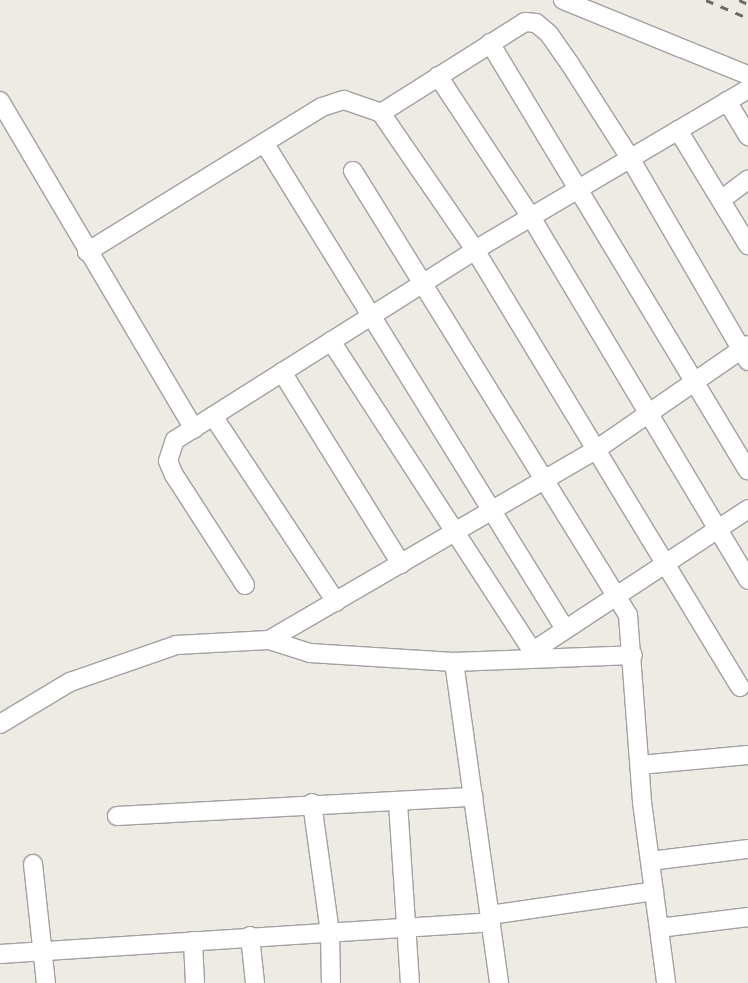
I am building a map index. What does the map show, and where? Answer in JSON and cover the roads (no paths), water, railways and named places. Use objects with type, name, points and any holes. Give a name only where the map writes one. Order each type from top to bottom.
[{"type":"street","points":[[563,0],[748,75]]},
{"type":"street","points":[[269,640],[458,531],[597,448],[696,381],[746,352],[630,158],[570,64],[549,34],[536,22],[524,22],[381,113]]},
{"type":"street","points":[[490,43],[696,381],[748,470]]},
{"type":"street","points":[[438,76],[530,217],[716,530],[748,580]]},
{"type":"street","points":[[245,585],[174,476],[168,461],[176,440],[422,283],[530,217],[748,88]]},
{"type":"street","points":[[0,101],[87,252],[194,428]]},
{"type":"street","points":[[727,101],[748,136]]},
{"type":"street","points":[[87,252],[335,102],[357,102],[381,113],[476,250],[667,563],[740,687]]},
{"type":"street","points":[[678,130],[748,245]]},
{"type":"street","points":[[265,144],[373,314],[490,512],[565,629]]},
{"type":"street","points":[[353,171],[628,615],[633,655],[640,765],[650,861],[666,983]]},
{"type":"street","points":[[720,200],[748,180]]},
{"type":"street","points":[[331,341],[458,531],[535,654]]},
{"type":"street","points":[[282,372],[401,564]]},
{"type":"street","points":[[213,416],[336,602]]},
{"type":"street","points":[[535,654],[565,629],[615,595],[748,510]]},
{"type":"street","points":[[0,724],[70,682],[176,645],[269,640],[310,653],[454,662],[535,654],[633,655]]},
{"type":"street","points":[[454,662],[500,983]]},
{"type":"street","points":[[640,765],[748,755]]},
{"type":"street","points":[[117,816],[312,803],[398,803],[473,797]]},
{"type":"street","points":[[312,803],[330,932],[331,983]]},
{"type":"street","points":[[398,803],[408,927],[410,983]]},
{"type":"street","points":[[650,861],[748,849]]},
{"type":"street","points":[[33,864],[46,983]]},
{"type":"street","points":[[0,954],[192,942],[250,936],[408,927],[490,919],[654,891]]},
{"type":"street","points":[[659,928],[748,917]]},
{"type":"street","points":[[250,936],[255,983]]},
{"type":"street","points":[[192,942],[195,983]]},
{"type":"railway","points":[[706,0],[748,18]]},
{"type":"railway","points":[[739,0],[748,4]]}]
